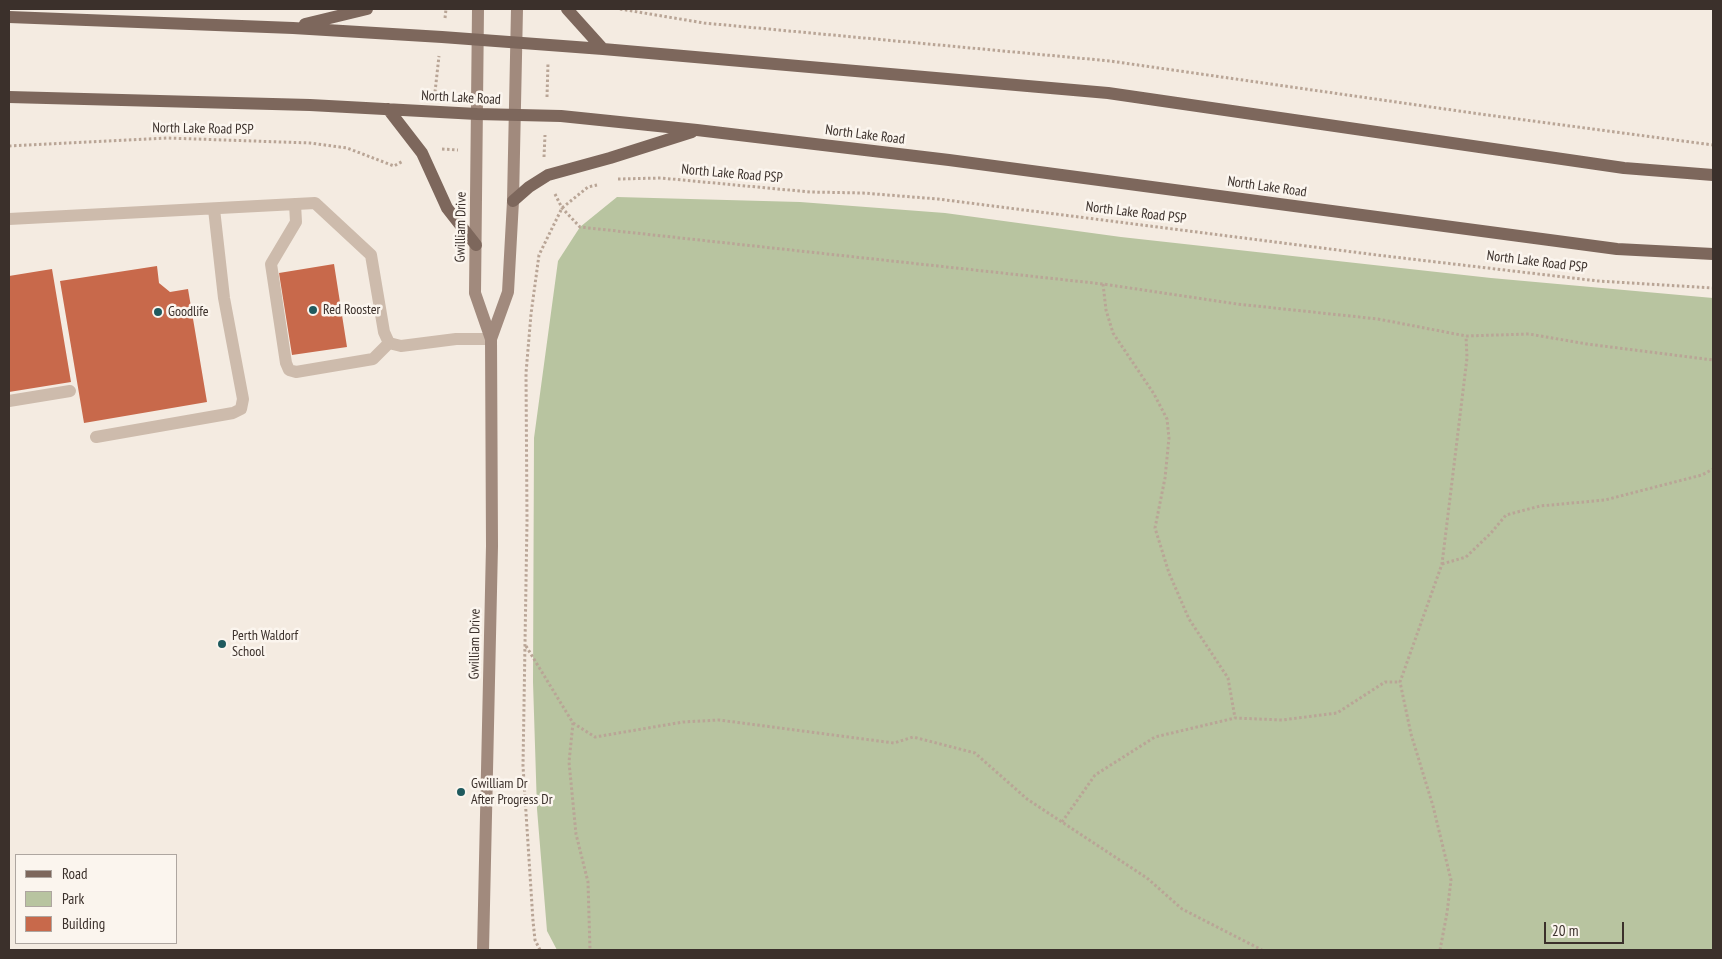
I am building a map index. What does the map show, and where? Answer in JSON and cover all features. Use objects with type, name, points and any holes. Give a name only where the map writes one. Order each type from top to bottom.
[{"type":"main road","points":[[293,28],[366,9]]},
{"type":"main road","points":[[567,9],[604,49]]},
{"type":"main road","points":[[9,17],[293,28],[442,37],[604,49],[1108,93],[1624,168],[1713,175]]},
{"type":"main road","name":"North Lake Road","points":[[9,97],[310,105],[546,116],[697,130],[949,160],[1617,249],[1713,254]]},
{"type":"main road","points":[[388,109],[422,153],[447,208],[476,245]]},
{"type":"main road","points":[[513,201],[529,187],[548,175],[610,158],[697,130]]},
{"type":"street","name":"Gwilliam Drive","points":[[478,9],[475,293],[490,339],[492,546],[483,950]]},
{"type":"street","name":"Gwilliam Drive","points":[[490,339],[508,292],[513,201],[517,9]]},
{"type":"lane","points":[[9,219],[315,203],[371,255],[384,332],[389,342],[401,346],[456,339],[490,339]]},
{"type":"lane","points":[[295,204],[296,222],[271,264],[286,363],[289,370],[296,372],[373,359],[389,342]]},
{"type":"lane","points":[[96,437],[233,413],[241,409],[244,399],[224,298],[214,208]]},
{"type":"lane","points":[[9,401],[70,391]]},
{"type":"path","points":[[435,112],[436,76],[446,9]]},
{"type":"path","points":[[620,9],[704,23],[1110,61],[1713,145]]},
{"type":"path","points":[[544,156],[548,46]]},
{"type":"path","name":"North Lake Road PSP","points":[[9,146],[167,138],[310,143],[347,148],[394,166]]},
{"type":"path","name":"North Lake Road PSP","points":[[612,180],[620,178],[661,178],[810,192],[938,199],[1416,260],[1598,281],[1713,288]]},
{"type":"path","points":[[540,950],[535,940],[533,921],[523,775],[527,521],[526,363],[539,254],[562,208],[588,187],[604,183]]},
{"type":"path","points":[[562,208],[580,227],[1103,284],[1237,304],[1378,319],[1466,336],[1529,334],[1587,344],[1713,360]]},
{"type":"path","points":[[1103,284],[1106,310],[1113,333],[1154,394],[1167,419],[1169,438],[1165,478],[1155,528],[1169,572],[1189,619],[1228,678],[1235,718]]},
{"type":"path","points":[[1440,950],[1451,880],[1433,806],[1411,734],[1400,682],[1442,564],[1467,358],[1466,336]]},
{"type":"path","points":[[1442,564],[1466,557],[1491,533],[1506,515],[1540,506],[1605,500],[1702,475],[1713,470]]},
{"type":"path","points":[[526,644],[573,723],[595,737],[683,722],[719,720],[894,743],[913,737],[975,753],[1026,799],[1147,878],[1182,909],[1262,950]]},
{"type":"path","points":[[1062,822],[1095,775],[1154,737],[1235,718],[1282,720],[1337,712],[1386,682],[1400,682]]},
{"type":"path","points":[[573,723],[569,762],[576,834],[588,882],[588,939],[590,950]]},
{"type":"green space","points":[[617,197],[800,202],[945,213],[1121,237],[1491,278],[1713,298],[1713,950],[557,950],[547,931],[537,809],[533,682],[534,438],[558,261],[580,227]]},
{"type":"building","name":"Red Rooster","points":[[334,264],[347,347],[292,355],[279,273]]},
{"type":"building","points":[[157,266],[159,283],[170,292],[188,289],[207,402],[84,423],[60,281]]},
{"type":"building","points":[[52,269],[71,382],[9,392],[9,276]]},
{"type":"place","name":"Red Rooster","points":[[313,310]]},
{"type":"place","name":"Goodlife","points":[[158,312]]},
{"type":"place","name":"Perth Waldorf School","points":[[222,644]]},
{"type":"place","name":"Gwilliam Dr After Progress Dr","points":[[461,792]]}]
